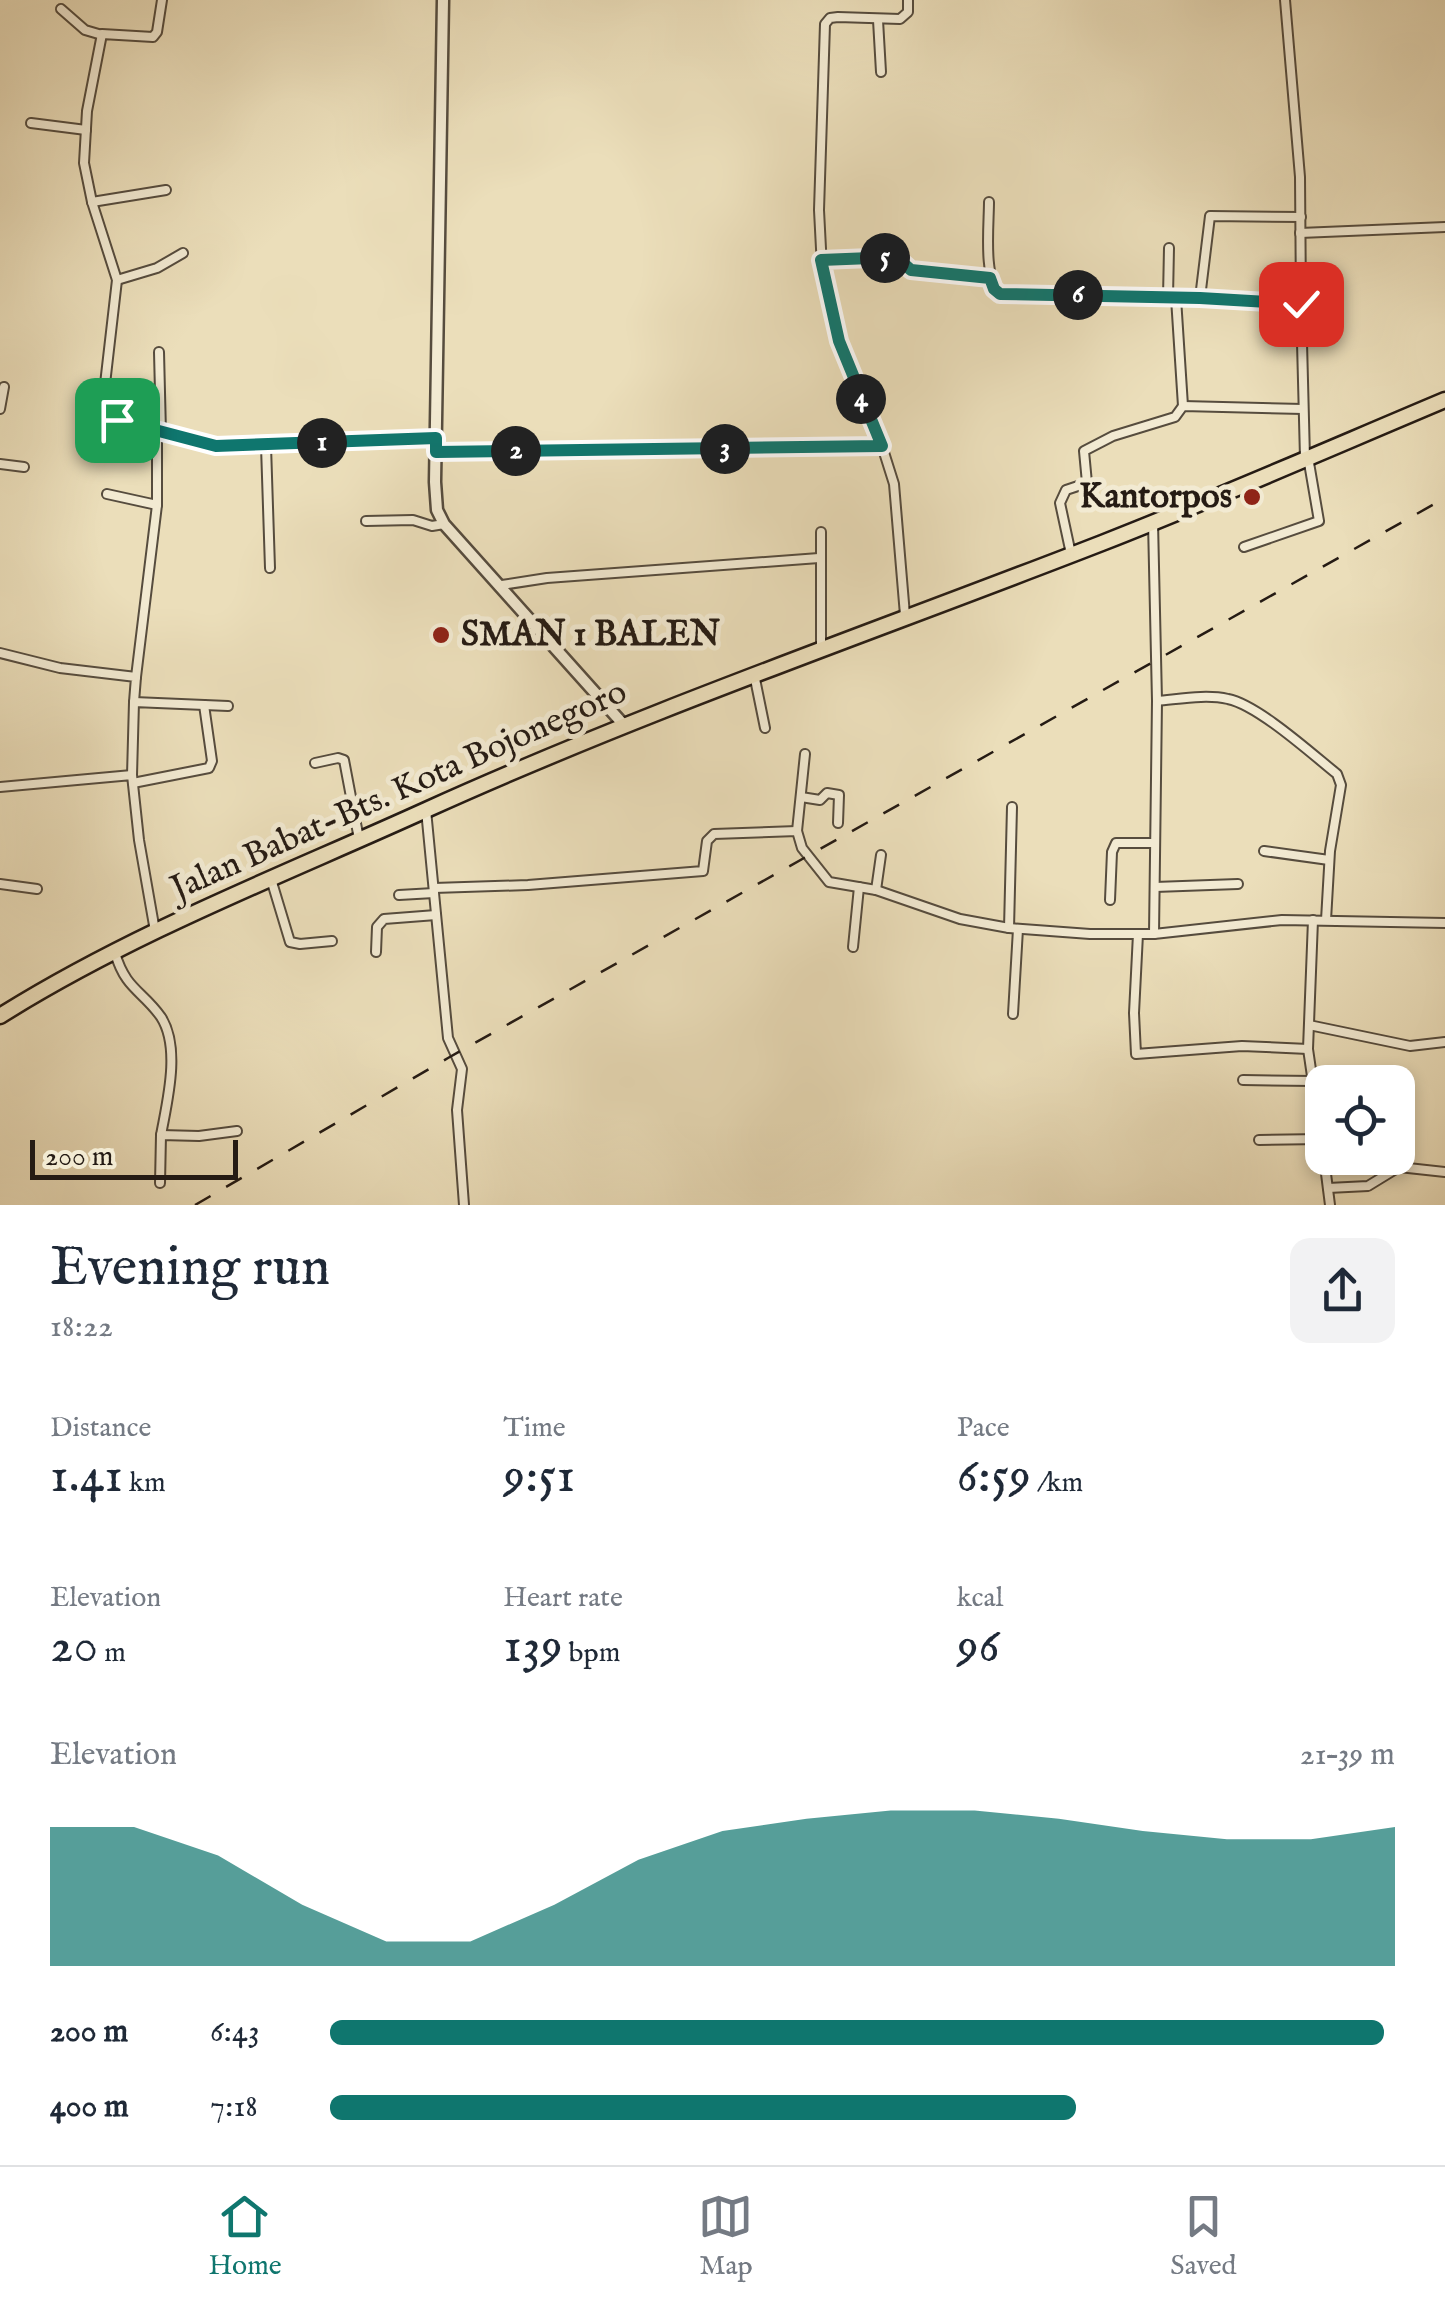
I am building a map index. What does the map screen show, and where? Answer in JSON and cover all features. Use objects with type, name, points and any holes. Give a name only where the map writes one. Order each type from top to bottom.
[{"type":"highway","name":"Jalan Babat-Bts. Kota Bojonegoro","points":[[0,1016],[49,985],[155,931],[623,724],[1153,522],[1445,400]]},
{"type":"street","points":[[61,9],[86,30],[154,36],[162,0]]},
{"type":"street","points":[[443,0],[436,504],[444,524],[623,724]]},
{"type":"street","points":[[906,615],[898,512],[882,446],[839,341],[821,260],[819,210],[825,24],[838,17],[878,20],[906,16],[908,0]]},
{"type":"street","points":[[1244,547],[1318,521],[1306,458],[1297,129],[1285,0]]},
{"type":"street","points":[[878,20],[881,72]]},
{"type":"street","points":[[102,34],[86,130],[85,170],[117,280],[118,300],[106,371],[107,402],[115,419],[209,446],[436,438]]},
{"type":"street","points":[[31,124],[86,130]]},
{"type":"street","points":[[92,202],[166,190]]},
{"type":"street","points":[[989,202],[990,278],[1000,294],[1301,304]]},
{"type":"street","points":[[1200,298],[1210,216],[1301,217]]},
{"type":"street","points":[[1300,233],[1445,227]]},
{"type":"street","points":[[1071,554],[1060,503],[1066,490],[1087,483],[1084,451],[1113,436],[1175,416],[1182,406],[1169,248]]},
{"type":"street","points":[[117,280],[156,268],[183,253]]},
{"type":"street","points":[[821,260],[896,257],[911,270],[990,278]]},
{"type":"street","points":[[155,931],[138,840],[133,779],[136,677],[157,505],[159,352]]},
{"type":"street","points":[[0,409],[4,387]]},
{"type":"street","points":[[1182,406],[1303,409]]},
{"type":"street","points":[[266,446],[270,568]]},
{"type":"street","points":[[436,452],[882,446]]},
{"type":"street","points":[[0,464],[24,467]]},
{"type":"street","points":[[107,494],[157,505]]},
{"type":"street","points":[[366,521],[444,524]]},
{"type":"street","points":[[1153,522],[1157,701],[1154,934]]},
{"type":"street","points":[[821,532],[821,648]]},
{"type":"street","points":[[502,585],[547,578],[820,558]]},
{"type":"street","points":[[0,653],[60,668],[136,677]]},
{"type":"street","points":[[754,674],[765,728]]},
{"type":"street","points":[[1157,701],[1213,697],[1235,700],[1338,774],[1341,784],[1329,860],[1326,920]]},
{"type":"street","points":[[134,702],[228,706]]},
{"type":"street","points":[[0,787],[133,779],[209,768],[212,761],[204,705]]},
{"type":"street","points":[[805,754],[797,831],[802,848],[825,880],[876,890],[931,911],[1013,928],[1090,934],[1154,934],[1312,920],[1445,923]]},
{"type":"street","points":[[316,763],[344,760],[359,840]]},
{"type":"street","points":[[801,797],[820,800],[827,792],[839,795],[838,823]]},
{"type":"street","points":[[1012,808],[1013,1014]]},
{"type":"street","points":[[426,810],[448,1038],[461,1064],[457,1110],[464,1205]]},
{"type":"street","points":[[399,895],[703,871],[707,841],[714,834],[797,831]]},
{"type":"street","points":[[1110,900],[1112,852],[1116,843],[1155,843]]},
{"type":"street","points":[[1264,851],[1329,860]]},
{"type":"street","points":[[876,890],[881,855]]},
{"type":"street","points":[[271,879],[290,942],[332,940]]},
{"type":"street","points":[[0,884],[37,889]]},
{"type":"street","points":[[1155,887],[1238,884]]},
{"type":"street","points":[[853,947],[859,888]]},
{"type":"street","points":[[376,952],[377,927],[384,919],[436,914]]},
{"type":"street","points":[[1310,1065],[1312,920]]},
{"type":"street","points":[[1138,934],[1136,1054],[1242,1046],[1308,1049]]},
{"type":"street","points":[[114,951],[126,981],[160,1017],[168,1037],[170,1058],[160,1183]]},
{"type":"street","points":[[1309,1025],[1410,1046],[1445,1042]]},
{"type":"street","points":[[1243,1080],[1305,1081]]},
{"type":"street","points":[[161,1135],[237,1131]]},
{"type":"street","points":[[1259,1140],[1305,1141]]},
{"type":"street","points":[[1328,1188],[1368,1186],[1399,1167],[1445,1172]]},
{"type":"street","points":[[1326,1175],[1330,1205]]},
{"type":"railway","points":[[195,1205],[448,1058],[1445,498]]},
{"type":"place","name":"Kantorpos","points":[[1252,497]]},
{"type":"place","name":"SMAN 1 BALEN","points":[[441,635]]},
{"type":"route","points":[[117,420],[209,446],[436,438],[436,452],[882,446],[856,391],[839,341],[821,260],[896,257],[911,270],[990,278],[1000,294],[1301,304]]}]
